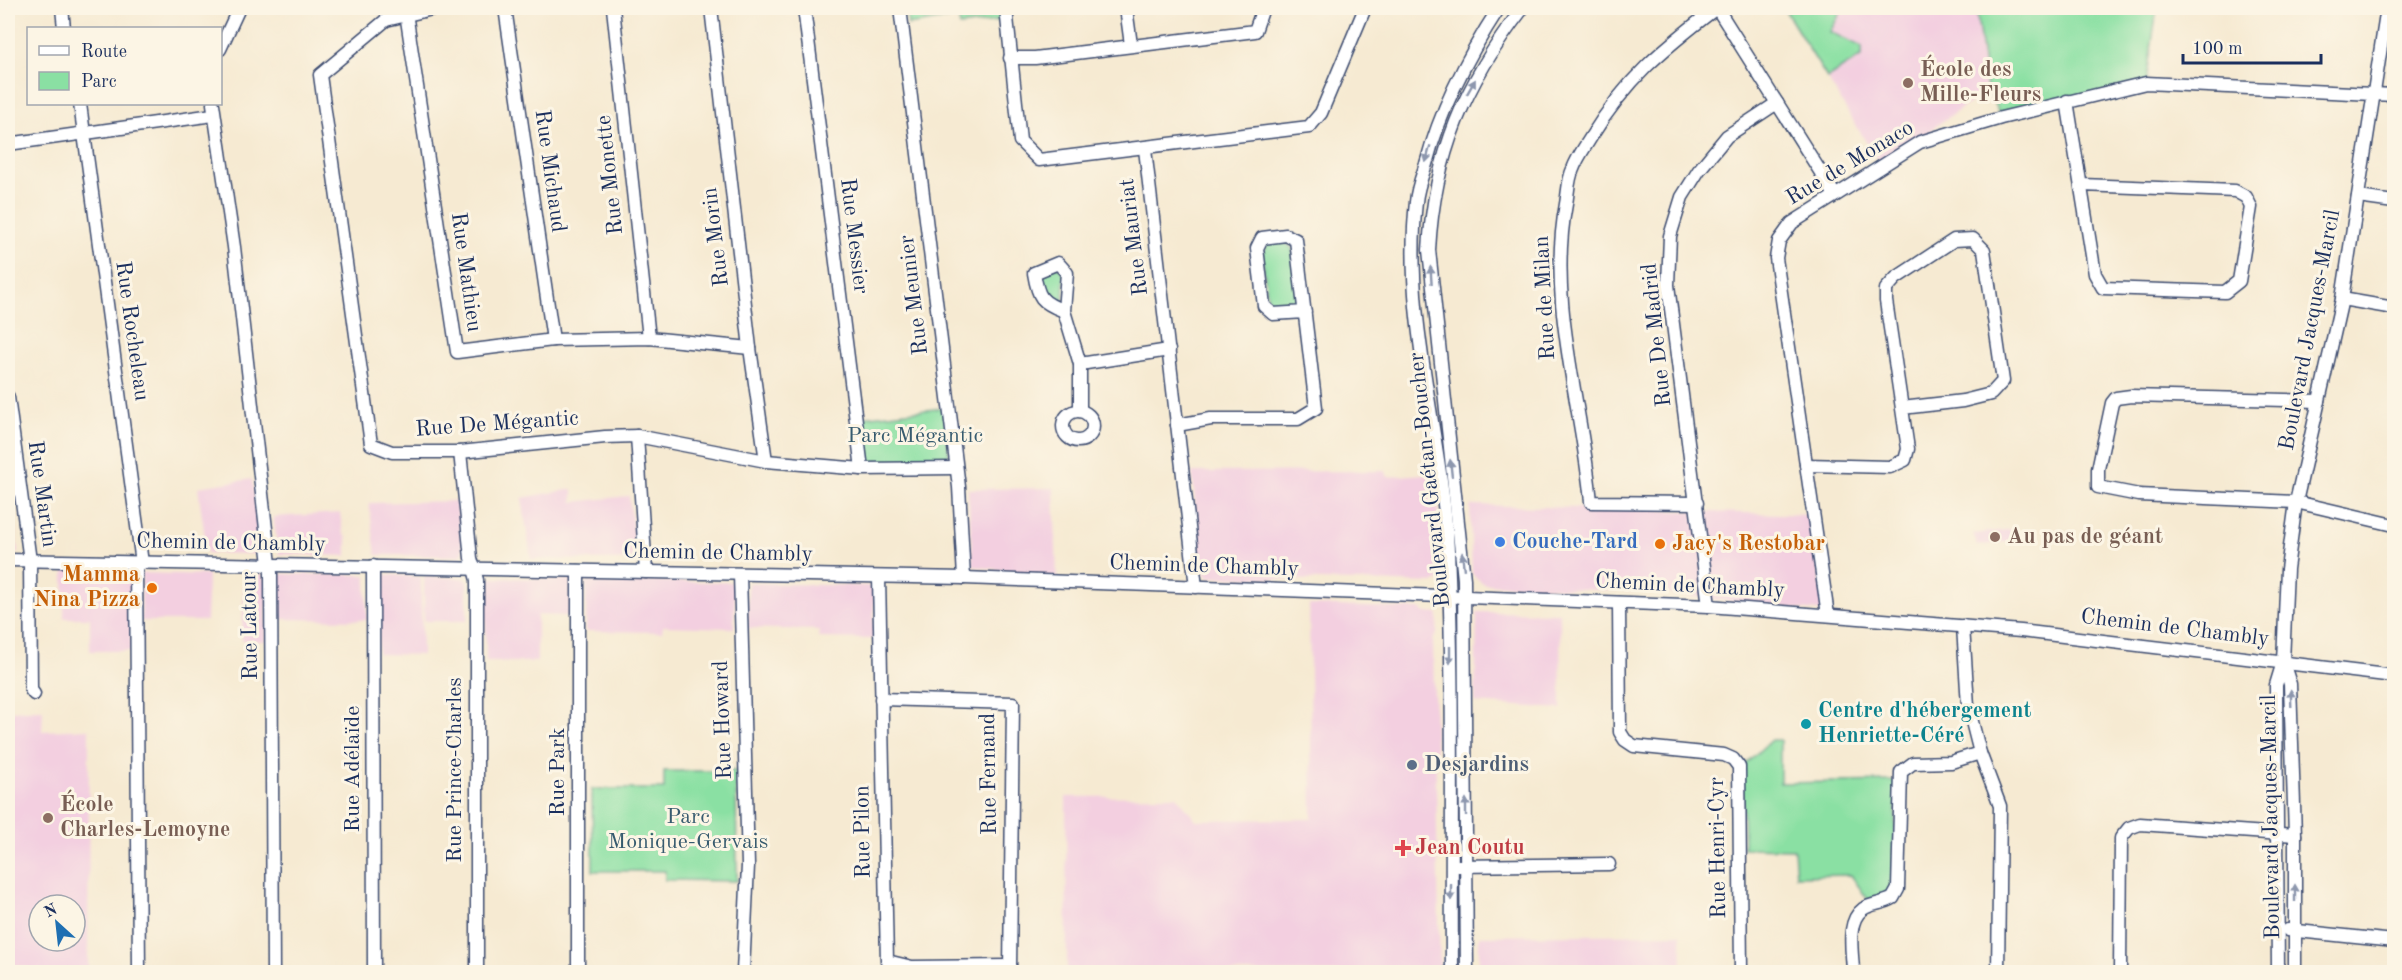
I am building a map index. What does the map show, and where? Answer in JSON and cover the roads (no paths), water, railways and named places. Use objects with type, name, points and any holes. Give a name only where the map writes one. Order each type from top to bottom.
[{"type":"street","points":[[62,8],[64,27]]},
{"type":"street","points":[[222,45],[240,8]]},
{"type":"street","name":"Rue De Mégantic","points":[[436,8],[406,13],[386,20],[320,75],[371,444],[392,452],[460,452],[605,437],[637,436],[766,461],[862,469],[956,468]]},
{"type":"street","name":"Rue Michaud","points":[[506,8],[553,340]]},
{"type":"street","name":"Rue Monette","points":[[613,8],[650,338]]},
{"type":"street","name":"Rue Morin","points":[[711,8],[750,348],[766,461]]},
{"type":"street","name":"Rue Messier","points":[[804,8],[862,469]]},
{"type":"street","name":"Rue Meunier","points":[[900,8],[956,468],[964,578]]},
{"type":"street","name":"Rue Mauriat","points":[[1006,8],[1020,141],[1039,160],[1145,149],[1196,587]]},
{"type":"street","points":[[1126,8],[1131,45]]},
{"type":"street","points":[[1010,58],[1255,31],[1263,8]]},
{"type":"street","points":[[1145,149],[1310,126],[1321,113],[1365,8]]},
{"type":"street","name":"Boulevard Gaétan-Boucher","points":[[1454,972],[1446,528],[1414,283],[1416,200],[1433,138],[1449,97],[1470,52],[1499,8]]},
{"type":"street","name":"Boulevard Gaétan-Boucher","points":[[1467,972],[1465,597],[1462,552],[1432,295],[1429,250],[1431,207],[1446,146],[1463,102],[1498,40],[1524,8]]},
{"type":"street","points":[[1717,8],[1835,195]]},
{"type":"street","name":"Rue de Milan","points":[[1697,503],[1591,502],[1563,310],[1560,234],[1572,169],[1613,102],[1654,56],[1717,8]]},
{"type":"street","name":"Boulevard Jacques-Marcil","points":[[2278,972],[2276,685],[2283,662],[2287,568],[2296,502],[2342,299],[2387,8]]},
{"type":"street","name":"Rue Mathieu","points":[[406,13],[457,352],[553,340],[650,338],[750,348]]},
{"type":"street","name":"Rue de Monaco","points":[[1828,615],[1776,258],[1779,241],[1792,223],[1920,142],[2067,101],[2146,83],[2394,94]]},
{"type":"street","points":[[2067,101],[2095,274],[2103,288],[2225,292],[2239,281],[2251,207],[2246,197],[2235,191],[2082,185]]},
{"type":"street","name":"Rue De Madrid","points":[[1709,606],[1668,285],[1670,236],[1682,197],[1699,170],[1727,136],[1777,103]]},
{"type":"street","name":"Rue Rocheleau","points":[[80,105],[139,563],[139,972]]},
{"type":"street","points":[[8,144],[84,133],[213,109]]},
{"type":"street","name":"Rue Latour","points":[[213,109],[234,247],[271,564],[273,972]]},
{"type":"street","points":[[2358,197],[2394,202]]},
{"type":"street","points":[[1178,425],[1211,419],[1298,419],[1316,408],[1305,312],[1296,240],[1286,235],[1263,238],[1257,248],[1264,306],[1273,314],[1305,312]]},
{"type":"street","points":[[1806,465],[1890,467],[1905,460],[1908,448],[1902,408],[1886,300],[1886,289],[1896,278],[1954,240],[1973,240],[1984,250],[2002,381],[1991,394],[1963,401],[1902,408]]},
{"type":"street","points":[[2342,299],[2394,308]]},
{"type":"street","points":[[1064,311],[1080,364],[1080,411]]},
{"type":"street","points":[[1080,364],[1169,350]]},
{"type":"street","points":[[2319,401],[2131,396],[2116,398],[2112,403],[2098,470],[2098,487],[2139,495],[2296,502],[2394,525]]},
{"type":"street","name":"Rue Martin","points":[[8,397],[30,561],[31,690],[34,694]]},
{"type":"street","points":[[637,436],[646,572]]},
{"type":"street","name":"Rue Prince-Charles","points":[[460,452],[477,580],[477,972]]},
{"type":"street","name":"Chemin de Chambly","points":[[8,560],[964,578],[1709,606],[1963,626],[2394,676]]},
{"type":"street","name":"Rue Adélaïde","points":[[373,566],[374,972]]},
{"type":"street","name":"Rue Park","points":[[578,571],[579,972]]},
{"type":"street","name":"Rue Howard","points":[[740,574],[748,865],[743,972]]},
{"type":"street","name":"Rue Pilon","points":[[879,578],[887,961],[912,967],[1010,969]]},
{"type":"street","name":"Rue Henri-Cyr","points":[[1619,603],[1620,732],[1625,740],[1635,746],[1724,755],[1733,759],[1739,767],[1741,972]]},
{"type":"street","points":[[1963,626],[1968,706],[1980,753],[2000,806],[1998,972]]},
{"type":"street","name":"Boulevard Jacques-Marcil","points":[[2283,662],[2290,684],[2295,835],[2295,972]]},
{"type":"street","name":"Rue Fernand","points":[[881,699],[1013,703],[1010,969]]},
{"type":"street","points":[[1853,972],[1852,926],[1856,916],[1862,910],[1893,898],[1898,889],[1901,772],[1913,763],[1951,762],[1980,753]]},
{"type":"street","points":[[2120,972],[2121,838],[2129,828],[2140,824],[2295,835]]},
{"type":"street","points":[[1451,866],[1609,864]]},
{"type":"street","points":[[2278,930],[2394,941]]},
{"type":"place","name":"École des Mille-Fleurs","points":[[1908,83]]},
{"type":"place","name":"Au pas de géant","points":[[1995,537]]},
{"type":"place","name":"Couche-Tard","points":[[1500,542]]},
{"type":"place","name":"Jacy's Restobar","points":[[1660,544]]},
{"type":"place","name":"Mamma Nina Pizza","points":[[152,588]]},
{"type":"place","name":"Centre d'hébergement Henriette-Céré","points":[[1806,724]]},
{"type":"place","name":"Desjardins","points":[[1412,765]]},
{"type":"place","name":"École Charles-Lemoyne","points":[[48,818]]},
{"type":"place","name":"Jean Coutu","points":[[1403,848]]},
{"type":"park label","name":"Parc Mégantic","points":[[915,436]]},
{"type":"park label","name":"Parc Monique-Gervais","points":[[688,830]]}]
